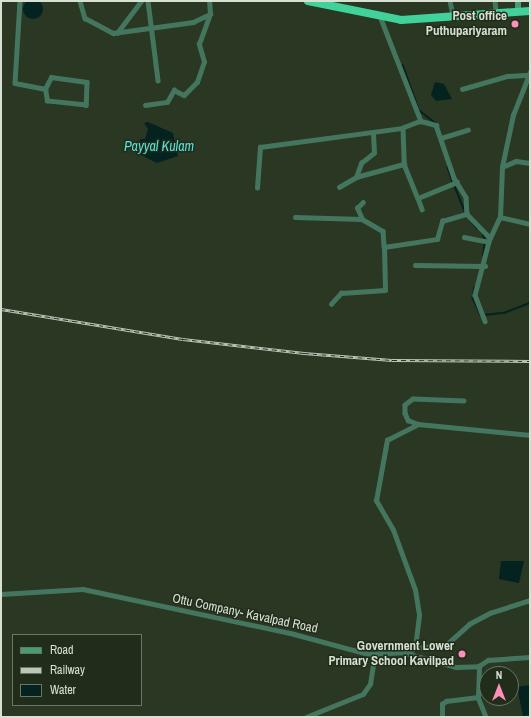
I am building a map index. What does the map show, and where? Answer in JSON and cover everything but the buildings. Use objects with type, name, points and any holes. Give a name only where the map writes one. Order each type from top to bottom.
[{"type":"highway","points":[[308,1],[334,4],[401,20],[496,11],[530,11]]},
{"type":"street","points":[[20,1],[15,83],[45,89]]},
{"type":"street","points":[[80,1],[85,18],[98,28],[117,33],[193,22],[210,14]]},
{"type":"street","points":[[117,33],[141,1]]},
{"type":"street","points":[[148,1],[158,80]]},
{"type":"street","points":[[145,105],[167,102],[174,90],[184,94],[197,82],[204,62],[199,44],[210,14],[209,1]]},
{"type":"street","points":[[450,1],[453,15]]},
{"type":"street","points":[[495,1],[496,11]]},
{"type":"street","points":[[518,1],[518,10]]},
{"type":"street","points":[[380,16],[421,121]]},
{"type":"street","points":[[462,89],[507,76],[529,74],[513,115],[502,167],[500,217],[489,240],[485,266],[475,295],[484,320]]},
{"type":"street","points":[[51,77],[87,82],[88,102],[86,105],[47,101],[45,89],[51,77]]},
{"type":"street","points":[[257,188],[260,147],[373,134],[402,128],[421,121],[435,123],[457,182],[466,197],[467,214],[489,240]]},
{"type":"street","points":[[402,128],[404,164],[422,209]]},
{"type":"street","points":[[441,138],[468,130]]},
{"type":"street","points":[[356,177],[361,163],[374,153],[373,134]]},
{"type":"street","points":[[502,167],[516,161],[530,163]]},
{"type":"street","points":[[339,188],[356,177],[404,164]]},
{"type":"street","points":[[418,198],[457,182]]},
{"type":"street","points":[[362,219],[358,208],[363,202]]},
{"type":"street","points":[[384,247],[437,239],[442,220],[467,214]]},
{"type":"street","points":[[295,217],[362,219],[384,231],[385,290],[341,293],[331,304]]},
{"type":"street","points":[[500,217],[530,224]]},
{"type":"street","points":[[464,237],[489,240]]},
{"type":"street","points":[[414,265],[485,266]]},
{"type":"street","points":[[464,401],[413,399],[405,405],[405,413],[408,420],[418,424],[530,435]]},
{"type":"street","points":[[415,648],[419,615],[415,590],[393,530],[376,501],[388,440],[418,424]]},
{"type":"street","name":"Ottu Company- Kavalpad Road","points":[[1,594],[83,589],[375,654],[406,654],[456,667],[479,666],[488,660],[530,657]]},
{"type":"street","points":[[406,654],[415,648],[446,645],[469,624],[490,613],[530,600]]},
{"type":"street","points":[[306,717],[363,694],[370,684],[375,654]]},
{"type":"street","points":[[479,666],[478,696],[486,717]]},
{"type":"street","points":[[442,717],[442,704],[446,701],[478,696]]},
{"type":"water","points":[[33,-1],[40,2],[43,9],[40,16],[33,19],[26,16],[23,9],[26,2]]},
{"type":"water","points":[[435,82],[444,84],[452,99],[436,101],[431,95]]},
{"type":"water","name":"Payyal Kulam","points":[[148,122],[173,133],[178,156],[157,163],[139,154],[140,139],[145,139],[148,129],[144,123]]},
{"type":"water","points":[[501,561],[524,561],[519,583],[499,579]]},
{"type":"water","points":[[530,685],[530,715],[523,716],[519,697],[519,687]]},
{"type":"waterway","points":[[403,65],[418,107]]},
{"type":"waterway","points":[[419,110],[437,124]]},
{"type":"waterway","points":[[448,167],[453,182]]},
{"type":"waterway","points":[[454,184],[465,211]]},
{"type":"waterway","points":[[468,217],[477,228]]},
{"type":"waterway","points":[[483,233],[485,240]]},
{"type":"waterway","points":[[483,256],[485,242]]},
{"type":"waterway","points":[[475,287],[473,298],[481,315]]},
{"type":"waterway","points":[[484,315],[504,313],[530,303]]},
{"type":"railway","points":[[1,309],[183,339],[304,353],[392,360],[530,361]]},
{"type":"place","name":"Post office Puthupariyaram","points":[[515,24]]},
{"type":"place","name":"Government Lower Primary School Kavilpad","points":[[462,654]]}]
